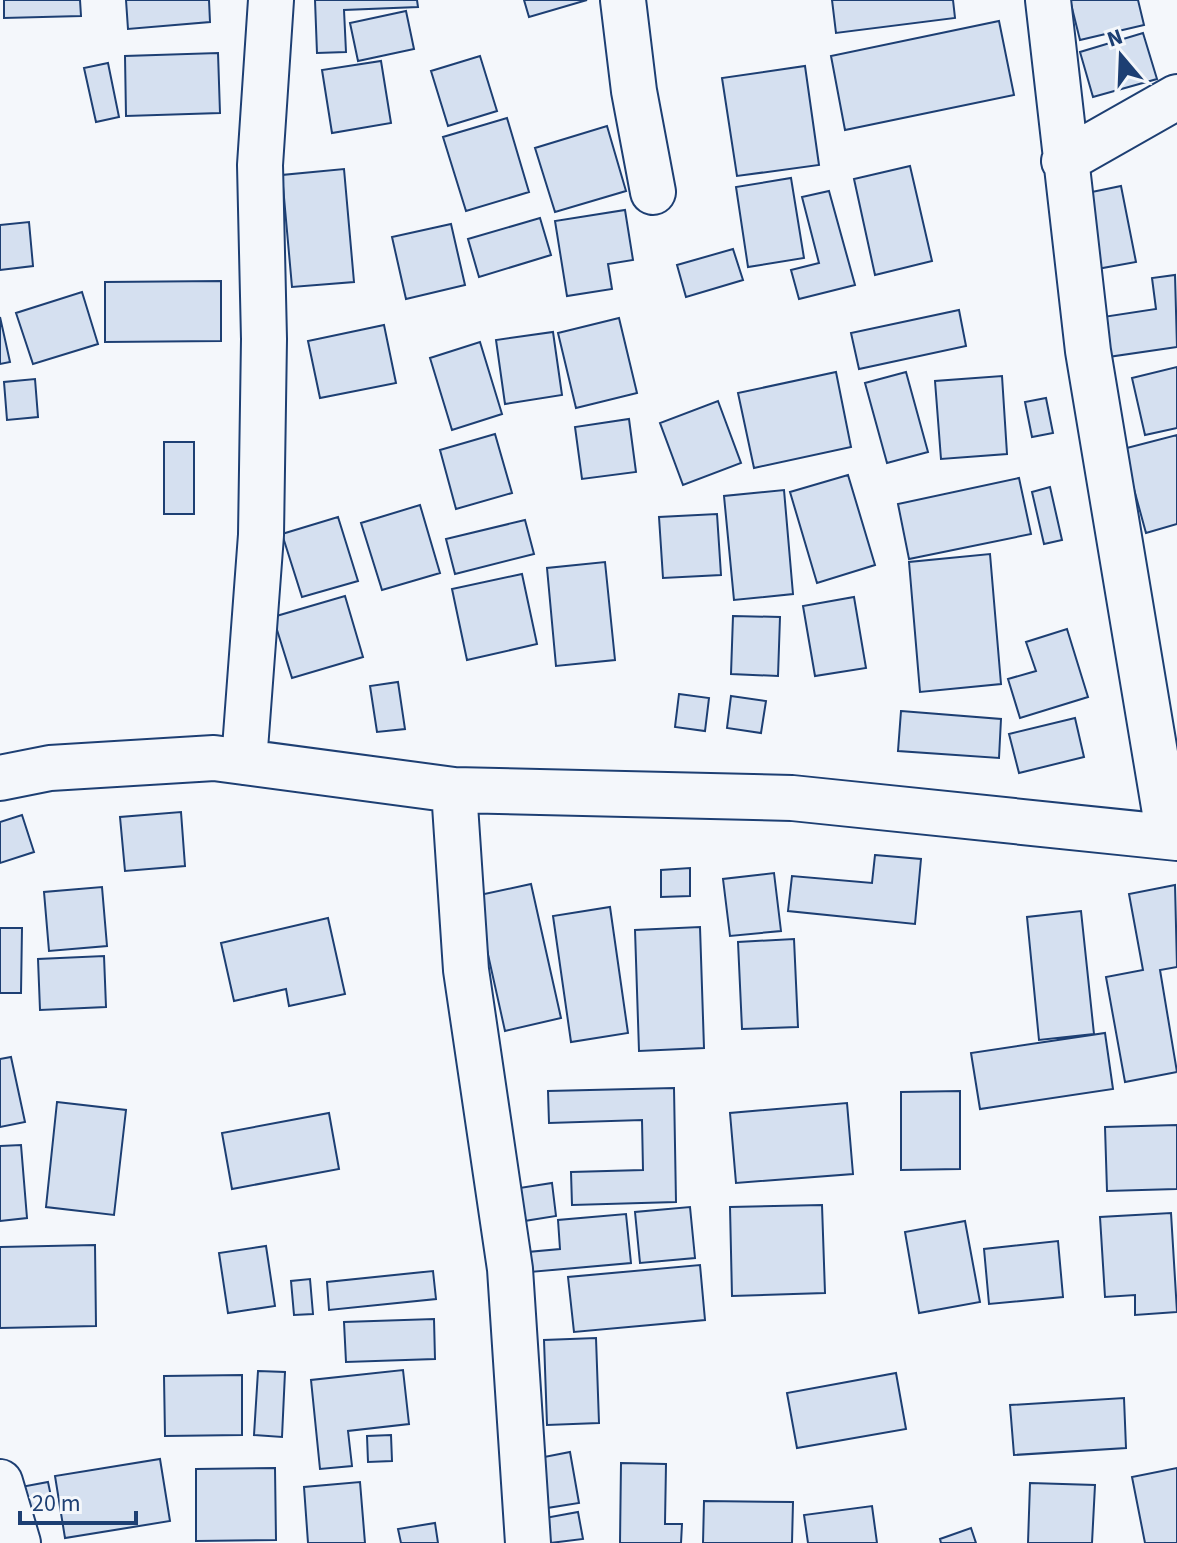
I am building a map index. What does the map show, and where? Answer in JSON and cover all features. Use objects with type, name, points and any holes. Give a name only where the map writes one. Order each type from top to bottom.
[{"type":"street","points":[[244,762],[261,535],[264,339],[260,165],[271,0]]},
{"type":"street","points":[[623,0],[634,91],[653,192]]},
{"type":"street","points":[[0,778],[64,767],[214,758],[454,790],[792,798],[1173,837],[1088,351],[1048,0]]},
{"type":"street","points":[[1064,161],[1177,97]]},
{"type":"street","points":[[454,790],[466,970],[510,1269],[528,1543]]},
{"type":"street","points":[[0,1482],[18,1543]]},
{"type":"building","points":[[4,0],[80,0],[81,16],[4,18]]},
{"type":"building","points":[[126,0],[209,0],[210,22],[128,29]]},
{"type":"building","points":[[315,0],[417,0],[418,7],[344,10],[346,52],[317,53]]},
{"type":"building","points":[[524,0],[587,0],[529,17]]},
{"type":"building","points":[[832,0],[953,0],[955,18],[836,33]]},
{"type":"building","points":[[1070,0],[1138,0],[1144,25],[1080,40]]},
{"type":"building","points":[[406,11],[414,49],[358,61],[350,23]]},
{"type":"building","points":[[999,21],[1014,95],[845,130],[831,56]]},
{"type":"building","points":[[1143,33],[1157,79],[1093,97],[1080,52]]},
{"type":"building","points":[[218,53],[220,113],[126,116],[125,56]]},
{"type":"building","points":[[480,56],[497,111],[448,126],[431,71]]},
{"type":"building","points":[[381,61],[391,123],[332,133],[322,70]]},
{"type":"building","points":[[108,63],[119,117],[96,122],[84,68]]},
{"type":"building","points":[[805,66],[819,165],[737,176],[722,78]]},
{"type":"building","points":[[507,118],[529,192],[466,211],[443,137]]},
{"type":"building","points":[[607,126],[626,191],[555,212],[535,148]]},
{"type":"building","points":[[910,166],[932,261],[875,275],[854,179]]},
{"type":"building","points":[[344,169],[354,282],[292,287],[282,175]]},
{"type":"building","points":[[791,178],[804,258],[748,267],[736,187]]},
{"type":"building","points":[[1121,186],[1136,262],[1097,269],[1082,194]]},
{"type":"building","points":[[829,191],[855,285],[799,299],[791,270],[819,263],[802,197]]},
{"type":"building","points":[[625,210],[633,260],[608,264],[612,289],[567,296],[555,221]]},
{"type":"building","points":[[540,218],[551,255],[479,277],[468,239]]},
{"type":"building","points":[[29,222],[33,266],[0,270],[0,225]]},
{"type":"building","points":[[451,224],[465,285],[406,299],[392,237]]},
{"type":"building","points":[[733,249],[743,280],[686,297],[677,265]]},
{"type":"building","points":[[1175,275],[1177,347],[1108,357],[1103,317],[1156,309],[1152,278]]},
{"type":"building","points":[[221,281],[221,341],[105,342],[105,282]]},
{"type":"building","points":[[82,292],[98,344],[33,364],[16,313]]},
{"type":"building","points":[[959,310],[966,346],[859,369],[851,333]]},
{"type":"building","points":[[0,317],[10,362],[0,364]]},
{"type":"building","points":[[619,318],[637,393],[576,408],[558,333]]},
{"type":"building","points":[[384,325],[396,383],[320,398],[308,341]]},
{"type":"building","points":[[553,332],[562,395],[505,404],[496,340]]},
{"type":"building","points":[[480,342],[502,414],[452,430],[430,358]]},
{"type":"building","points":[[1177,367],[1177,428],[1145,435],[1132,378]]},
{"type":"building","points":[[836,372],[851,447],[754,468],[738,393]]},
{"type":"building","points":[[906,372],[928,452],[887,463],[865,383]]},
{"type":"building","points":[[1002,376],[1007,454],[941,459],[935,381]]},
{"type":"building","points":[[35,379],[38,417],[7,420],[4,382]]},
{"type":"building","points":[[1046,398],[1053,433],[1032,437],[1025,402]]},
{"type":"building","points":[[718,401],[741,463],[683,485],[660,423]]},
{"type":"building","points":[[629,419],[636,472],[582,479],[575,427]]},
{"type":"building","points":[[495,434],[512,493],[456,509],[440,450]]},
{"type":"building","points":[[1177,435],[1177,524],[1146,533],[1123,449]]},
{"type":"building","points":[[164,442],[194,442],[194,514],[164,514]]},
{"type":"building","points":[[848,475],[875,565],[817,583],[790,492]]},
{"type":"building","points":[[1019,478],[1031,534],[909,559],[898,504]]},
{"type":"building","points":[[1050,487],[1062,540],[1044,544],[1032,492]]},
{"type":"building","points":[[784,490],[793,594],[734,600],[724,496]]},
{"type":"building","points":[[420,505],[440,573],[382,590],[361,523]]},
{"type":"building","points":[[717,514],[721,575],[663,578],[659,517]]},
{"type":"building","points":[[338,517],[358,581],[302,597],[282,534]]},
{"type":"building","points":[[525,520],[534,554],[455,574],[446,539]]},
{"type":"building","points":[[990,554],[1001,684],[920,692],[909,562]]},
{"type":"building","points":[[605,562],[615,660],[556,666],[547,568]]},
{"type":"building","points":[[522,574],[537,644],[467,660],[452,589]]},
{"type":"building","points":[[345,596],[363,657],[292,678],[273,617]]},
{"type":"building","points":[[854,597],[866,668],[815,676],[803,606]]},
{"type":"building","points":[[733,616],[780,617],[778,676],[731,674]]},
{"type":"building","points":[[1067,629],[1088,697],[1020,718],[1008,679],[1036,671],[1026,642]]},
{"type":"building","points":[[398,682],[405,729],[377,732],[370,686]]},
{"type":"building","points":[[679,694],[709,698],[705,731],[675,727]]},
{"type":"building","points":[[731,696],[766,701],[761,733],[727,728]]},
{"type":"building","points":[[901,711],[1001,719],[999,758],[898,751]]},
{"type":"building","points":[[1075,718],[1084,757],[1019,773],[1009,734]]},
{"type":"building","points":[[181,812],[185,866],[125,871],[120,817]]},
{"type":"building","points":[[22,815],[34,852],[0,863],[0,822]]},
{"type":"building","points":[[875,855],[921,859],[915,924],[788,911],[792,876],[872,883]]},
{"type":"building","points":[[690,868],[690,896],[661,897],[661,870]]},
{"type":"building","points":[[774,873],[781,931],[730,936],[723,879]]},
{"type":"building","points":[[531,884],[561,1018],[505,1031],[475,896]]},
{"type":"building","points":[[1175,885],[1177,967],[1160,970],[1177,1072],[1125,1082],[1106,977],[1143,970],[1129,894]]},
{"type":"building","points":[[102,887],[107,946],[49,951],[44,892]]},
{"type":"building","points":[[610,907],[628,1033],[571,1042],[553,916]]},
{"type":"building","points":[[1081,911],[1094,1034],[1039,1040],[1027,917]]},
{"type":"building","points":[[328,918],[345,994],[289,1006],[286,989],[234,1001],[221,943]]},
{"type":"building","points":[[700,927],[704,1048],[639,1051],[635,930]]},
{"type":"building","points":[[0,928],[22,928],[21,993],[0,993]]},
{"type":"building","points":[[794,939],[798,1027],[742,1029],[738,942]]},
{"type":"building","points":[[104,956],[106,1007],[40,1010],[38,959]]},
{"type":"building","points":[[1105,1033],[1113,1089],[980,1109],[971,1053]]},
{"type":"building","points":[[11,1057],[25,1122],[0,1127],[0,1059]]},
{"type":"building","points":[[674,1088],[676,1202],[572,1205],[571,1172],[643,1170],[642,1120],[549,1123],[548,1091]]},
{"type":"building","points":[[960,1091],[960,1169],[901,1170],[901,1092]]},
{"type":"building","points":[[57,1102],[126,1110],[114,1215],[46,1207]]},
{"type":"building","points":[[847,1103],[853,1174],[736,1183],[730,1113]]},
{"type":"building","points":[[329,1113],[339,1169],[232,1189],[222,1133]]},
{"type":"building","points":[[1177,1125],[1177,1189],[1107,1191],[1105,1127]]},
{"type":"building","points":[[21,1145],[27,1218],[0,1221],[0,1146]]},
{"type":"building","points":[[552,1183],[556,1216],[518,1222],[513,1189]]},
{"type":"building","points":[[822,1205],[825,1293],[732,1296],[730,1207]]},
{"type":"building","points":[[690,1207],[695,1258],[640,1263],[635,1212]]},
{"type":"building","points":[[1171,1213],[1177,1312],[1135,1315],[1135,1295],[1105,1297],[1100,1217]]},
{"type":"building","points":[[626,1214],[631,1263],[530,1272],[528,1252],[560,1249],[558,1220]]},
{"type":"building","points":[[965,1221],[980,1302],[919,1313],[905,1232]]},
{"type":"building","points":[[1058,1241],[1063,1297],[989,1304],[984,1249]]},
{"type":"building","points":[[95,1245],[96,1326],[0,1328],[0,1247]]},
{"type":"building","points":[[266,1246],[275,1306],[228,1313],[219,1253]]},
{"type":"building","points":[[700,1265],[705,1320],[574,1332],[568,1277]]},
{"type":"building","points":[[433,1271],[436,1299],[329,1310],[327,1282]]},
{"type":"building","points":[[310,1279],[313,1314],[294,1315],[291,1281]]},
{"type":"building","points":[[434,1319],[435,1359],[346,1362],[344,1322]]},
{"type":"building","points":[[596,1338],[599,1423],[547,1425],[544,1340]]},
{"type":"building","points":[[403,1370],[409,1424],[348,1431],[352,1466],[320,1469],[311,1380]]},
{"type":"building","points":[[258,1371],[285,1372],[282,1437],[254,1435]]},
{"type":"building","points":[[896,1373],[906,1429],[797,1448],[787,1393]]},
{"type":"building","points":[[242,1375],[242,1435],[165,1436],[164,1376]]},
{"type":"building","points":[[1124,1398],[1126,1448],[1014,1455],[1010,1405]]},
{"type":"building","points":[[391,1435],[392,1461],[368,1462],[367,1436]]},
{"type":"building","points":[[570,1452],[579,1503],[547,1508],[539,1458]]},
{"type":"building","points":[[160,1459],[170,1521],[65,1538],[55,1476]]},
{"type":"building","points":[[621,1463],[666,1464],[665,1524],[682,1524],[681,1543],[620,1543]]},
{"type":"building","points":[[275,1468],[276,1540],[196,1541],[196,1469]]},
{"type":"building","points":[[1177,1468],[1177,1543],[1145,1543],[1132,1477]]},
{"type":"building","points":[[48,1482],[53,1506],[26,1511],[21,1487]]},
{"type":"building","points":[[360,1482],[365,1543],[308,1543],[304,1487]]},
{"type":"building","points":[[1030,1483],[1095,1485],[1092,1543],[1028,1543]]},
{"type":"building","points":[[704,1501],[793,1502],[792,1543],[703,1543]]},
{"type":"building","points":[[872,1506],[877,1543],[808,1543],[804,1515]]},
{"type":"building","points":[[578,1512],[583,1539],[550,1543],[545,1518]]},
{"type":"building","points":[[435,1523],[438,1543],[401,1543],[398,1529]]},
{"type":"building","points":[[971,1528],[976,1543],[941,1543],[940,1539]]}]
